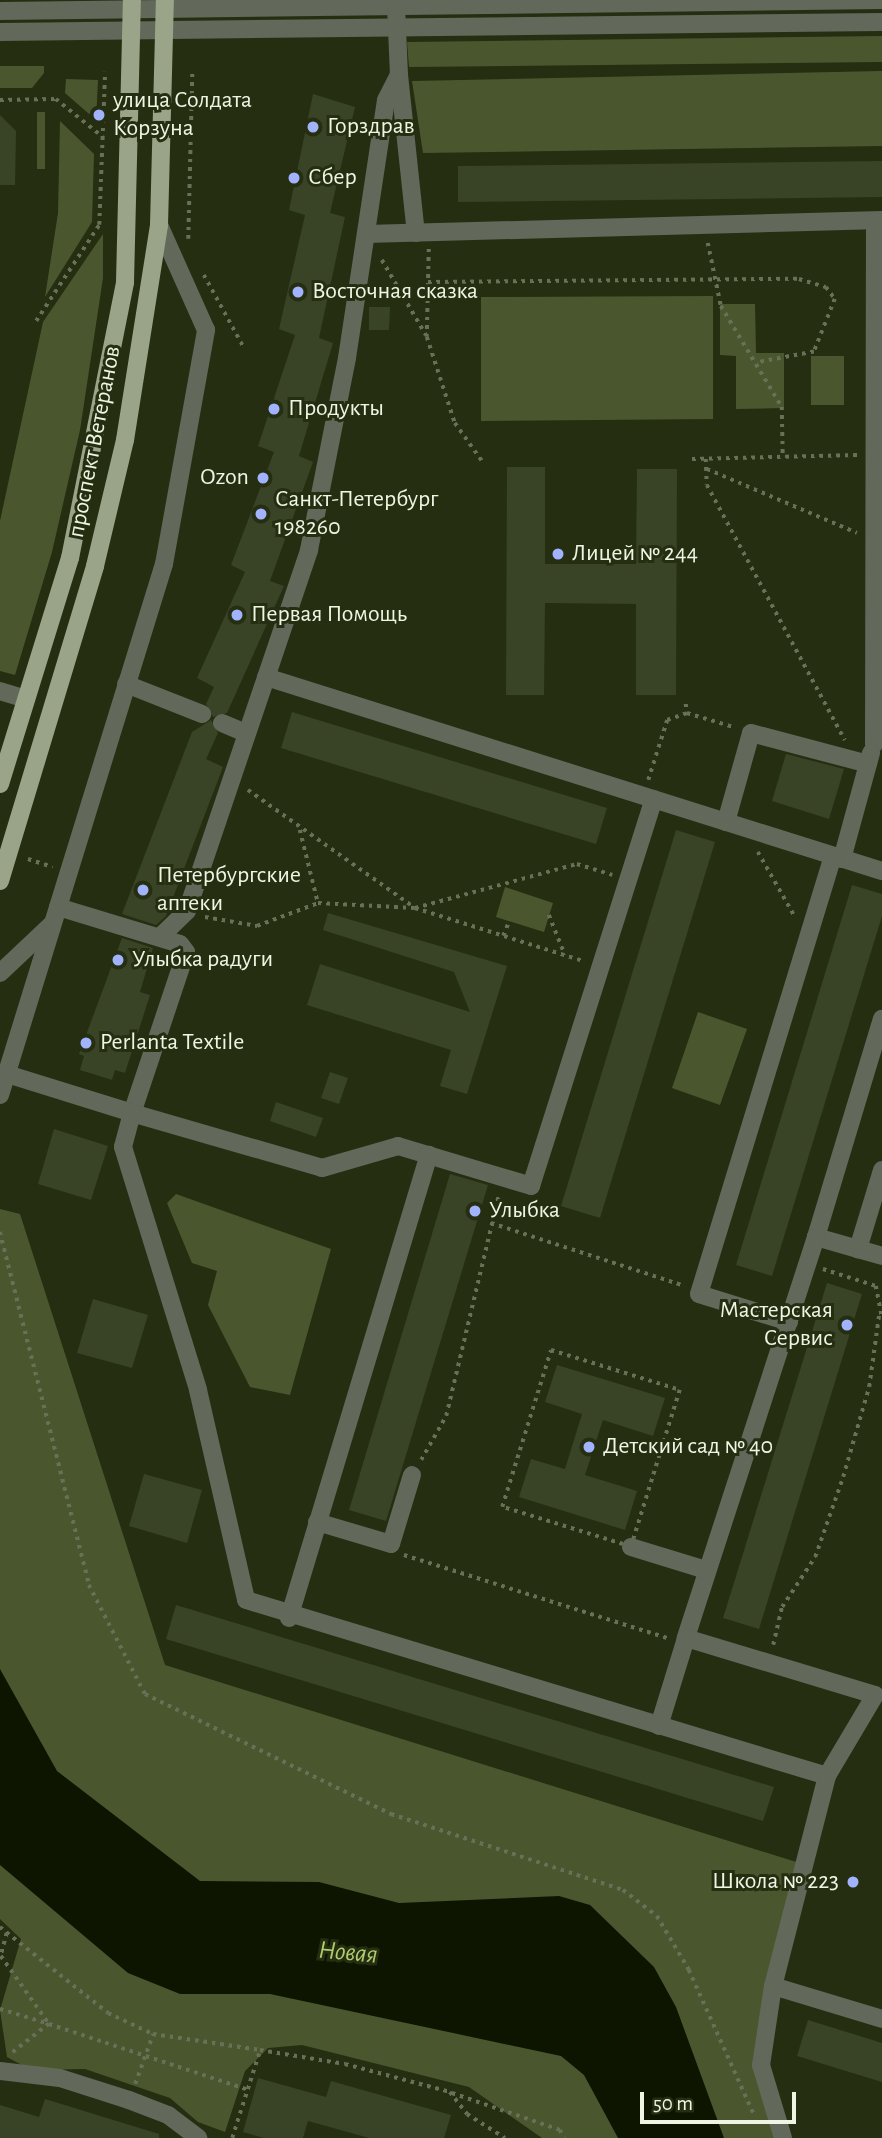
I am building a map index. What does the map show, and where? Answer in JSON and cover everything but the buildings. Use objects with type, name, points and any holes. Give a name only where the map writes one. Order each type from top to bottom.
[{"type":"main road","name":"проспект Ветеранов","points":[[0,881],[95,566],[125,440],[159,225],[165,4]]},
{"type":"main road","name":"проспект Ветеранов","points":[[0,784],[75,533],[125,282],[132,5]]},
{"type":"street","points":[[0,11],[165,4],[349,3],[396,6],[882,0]]},
{"type":"street","points":[[349,3],[351,28]]},
{"type":"street","points":[[396,6],[399,75],[423,233]]},
{"type":"street","points":[[0,32],[882,22]]},
{"type":"street","points":[[160,937],[187,911],[309,550],[366,233],[386,100],[399,75]]},
{"type":"street","points":[[366,233],[878,220],[875,542],[878,743],[868,764],[808,938],[699,1294],[789,1322]]},
{"type":"street","points":[[0,1095],[163,564],[206,330],[159,225]]},
{"type":"street","points":[[266,677],[882,871]]},
{"type":"street","points":[[126,684],[202,714]]},
{"type":"street","points":[[0,691],[26,699]]},
{"type":"street","points":[[222,723],[246,733]]},
{"type":"street","points":[[726,822],[751,733],[868,764]]},
{"type":"street","points":[[7,1074],[322,1168],[398,1146],[531,1186],[601,966],[649,797]]},
{"type":"street","points":[[56,915],[160,937],[186,952],[123,1147],[198,1390],[246,1600],[289,1618],[827,1776]]},
{"type":"street","points":[[0,973],[56,915]]},
{"type":"street","points":[[659,1726],[706,1570],[808,1265],[882,1019]]},
{"type":"street","points":[[289,1618],[429,1156]]},
{"type":"street","points":[[858,1249],[882,1170]]},
{"type":"street","points":[[816,1237],[882,1256]]},
{"type":"street","points":[[317,1522],[391,1544],[412,1475]]},
{"type":"street","points":[[631,1547],[706,1570]]},
{"type":"street","points":[[686,1638],[875,1695],[827,1776],[773,1986],[761,2065],[783,2138]]},
{"type":"street","points":[[773,1986],[882,2019]]},
{"type":"street","points":[[5,2063],[129,2100],[168,2115],[198,2138]]},
{"type":"path","points":[[36,321],[99,225],[105,72]]},
{"type":"path","points":[[190,247],[186,218],[192,74]]},
{"type":"path","points":[[0,100],[56,99],[103,137]]},
{"type":"path","points":[[702,225],[721,279],[721,306],[782,407],[783,457]]},
{"type":"path","points":[[366,233],[427,337],[455,423],[482,461]]},
{"type":"path","points":[[423,233],[428,282],[427,337]]},
{"type":"path","points":[[200,267],[243,346]]},
{"type":"path","points":[[428,282],[799,279],[826,287],[835,299],[814,352],[756,363]]},
{"type":"path","points":[[692,459],[876,454]]},
{"type":"path","points":[[706,459],[707,485],[847,743]]},
{"type":"path","points":[[706,469],[875,542]]},
{"type":"path","points":[[686,704],[687,713]]},
{"type":"path","points":[[649,797],[667,720],[687,713],[751,733]]},
{"type":"path","points":[[232,778],[300,830],[415,908],[577,864],[625,879]]},
{"type":"path","points":[[744,828],[808,938]]},
{"type":"path","points":[[300,830],[318,903]]},
{"type":"path","points":[[187,911],[257,926],[318,903],[415,908],[601,966]]},
{"type":"path","points":[[549,915],[565,955]]},
{"type":"path","points":[[502,936],[509,921]]},
{"type":"path","points":[[412,1475],[446,1416],[503,1178]]},
{"type":"path","points":[[491,1223],[699,1294]]},
{"type":"path","points":[[0,1232],[89,1585],[145,1693],[391,1814],[623,1890],[657,1916],[689,1970],[760,2129]]},
{"type":"path","points":[[769,1664],[782,1607],[814,1557],[843,1477],[869,1387],[880,1315],[876,1286],[808,1265]]},
{"type":"path","points":[[551,1350],[680,1390],[631,1547],[502,1507],[551,1350]]},
{"type":"path","points":[[391,1544],[408,1558],[673,1640],[686,1638]]},
{"type":"path","points":[[0,1927],[59,1980],[153,2034],[345,2064],[450,2092],[560,2130],[564,2138]]},
{"type":"path","points":[[7,1933],[1,1956],[48,2024]]},
{"type":"path","points":[[0,2009],[248,2090]]},
{"type":"path","points":[[5,2063],[48,2024]]},
{"type":"path","points":[[129,2100],[153,2034]]},
{"type":"path","points":[[232,2138],[260,2050]]},
{"type":"path","points":[[450,2092],[467,2113],[505,2138]]},
{"type":"green space","points":[[882,36],[882,62],[409,67],[407,42]]},
{"type":"green space","points":[[0,66],[44,66],[44,73],[32,88],[0,88]]},
{"type":"green space","points":[[882,71],[882,146],[423,153],[412,81]]},
{"type":"green space","points":[[66,79],[98,80],[96,120],[65,93]]},
{"type":"green space","points":[[37,112],[45,112],[45,169],[37,169]]},
{"type":"green space","points":[[60,121],[94,154],[92,222],[45,297],[58,213]]},
{"type":"green space","points":[[103,234],[103,278],[80,430],[52,552],[15,675],[0,671],[0,521],[43,322]]},
{"type":"green space","points":[[713,296],[713,419],[481,421],[481,297]]},
{"type":"green space","points":[[720,304],[755,304],[756,353],[784,353],[784,408],[736,409],[736,356],[720,355]]},
{"type":"green space","points":[[811,356],[844,356],[844,405],[811,405]]},
{"type":"green space","points":[[505,887],[553,903],[544,932],[496,917]]},
{"type":"green space","points":[[698,1012],[747,1029],[720,1105],[672,1088]]},
{"type":"green space","points":[[176,1194],[331,1249],[290,1395],[250,1387],[208,1305],[217,1271],[192,1263],[167,1203]]},
{"type":"green space","points":[[0,1209],[20,1214],[165,1665],[806,1865],[769,2020],[770,2070],[788,2138],[542,2138],[469,2087],[302,2045],[268,2048],[245,2071],[225,2132],[198,2122],[170,2098],[85,2069],[31,2070],[7,2057],[0,2010],[21,1939],[0,1919]]},
{"type":"water","name":"Новая","points":[[0,1669],[57,1771],[200,1881],[319,1882],[399,1903],[559,1896],[590,1905],[654,1967],[676,2007],[724,2138],[618,2138],[584,2075],[561,2056],[270,1994],[180,1994],[128,1973],[0,1865]]},
{"type":"place","name":"улица Солдата Корзуна","points":[[99,115]]},
{"type":"place","name":"Горздрав","points":[[313,127]]},
{"type":"place","name":"Сбер","points":[[294,178]]},
{"type":"place","name":"Восточная сказка","points":[[298,292]]},
{"type":"place","name":"Продукты","points":[[274,409]]},
{"type":"place","name":"Ozon","points":[[263,478]]},
{"type":"place","name":"Санкт-Петербург 198260","points":[[261,514]]},
{"type":"place","name":"Лицей № 244","points":[[558,554]]},
{"type":"place","name":"Первая Помощь","points":[[237,615]]},
{"type":"place","name":"Петербургские аптеки","points":[[143,890]]},
{"type":"place","name":"Улыбка радуги","points":[[118,960]]},
{"type":"place","name":"Perlanta Textile","points":[[86,1043]]},
{"type":"place","name":"Улыбка","points":[[475,1211]]},
{"type":"place","name":"Мастерская Сервис","points":[[847,1325]]},
{"type":"place","name":"Детский сад № 40","points":[[589,1447]]},
{"type":"place","name":"Школа № 223","points":[[853,1882]]}]
